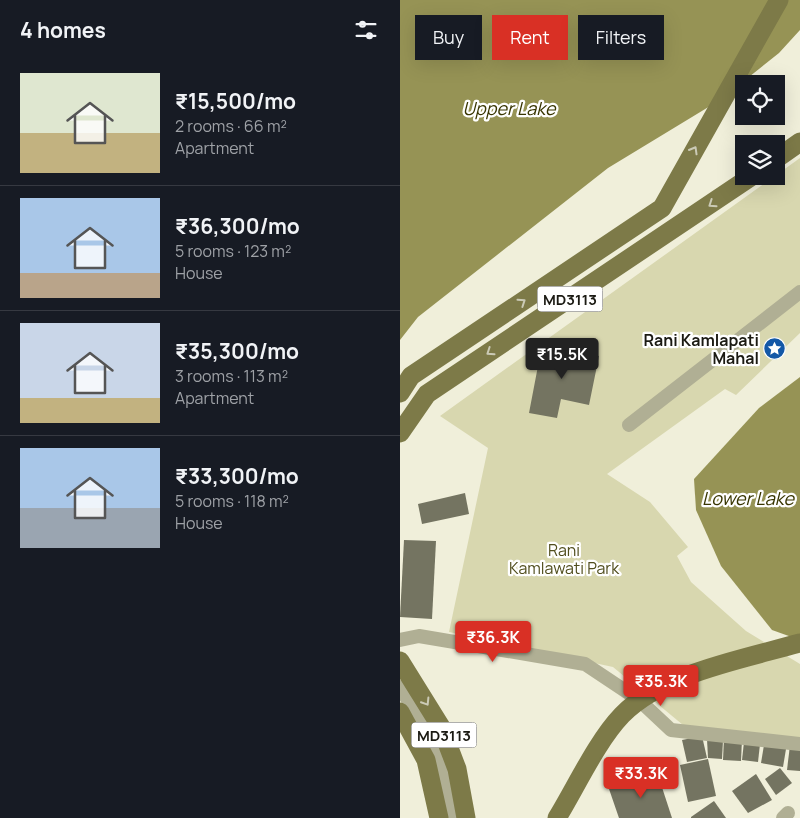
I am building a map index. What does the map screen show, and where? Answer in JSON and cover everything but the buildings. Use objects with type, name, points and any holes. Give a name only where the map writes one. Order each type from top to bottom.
[{"type":"main road","name":"MD3113","points":[[400,393],[410,376],[662,208],[779,0]]},
{"type":"main road","points":[[785,153],[800,142]]},
{"type":"main road","name":"MD3113","points":[[400,433],[427,394],[739,185]]},
{"type":"main road","points":[[556,818],[611,729],[639,700],[663,686],[800,643]]},
{"type":"main road","name":"MD3113","points":[[400,661],[444,735],[457,769],[466,818]]},
{"type":"main road","name":"MD3113","points":[[400,712],[426,760],[439,818]]},
{"type":"street","points":[[629,425],[800,292]]},
{"type":"street","points":[[400,640],[419,636],[585,664],[639,700],[665,726],[677,732],[800,744]]},
{"type":"street","points":[[400,687],[436,749],[448,789],[453,818]]},
{"type":"green space","name":"Rani Kamlawati Park","points":[[800,158],[800,333],[736,395],[725,389],[607,474],[650,502],[688,547],[677,556],[691,582],[746,631],[800,664],[800,741],[683,725],[613,667],[449,632],[488,448],[440,416],[762,185],[785,185],[785,169]]},
{"type":"water","name":"Upper Lake","points":[[400,0],[800,0],[800,30],[779,53],[751,75],[735,75],[735,88],[720,100],[608,168],[418,317],[400,340]]},
{"type":"water","name":"Lower Lake","points":[[800,377],[800,640],[772,630],[721,566],[696,510],[694,479],[759,408]]},
{"type":"place","name":"Rani Kamlapati Mahal","points":[[775,349]]}]
